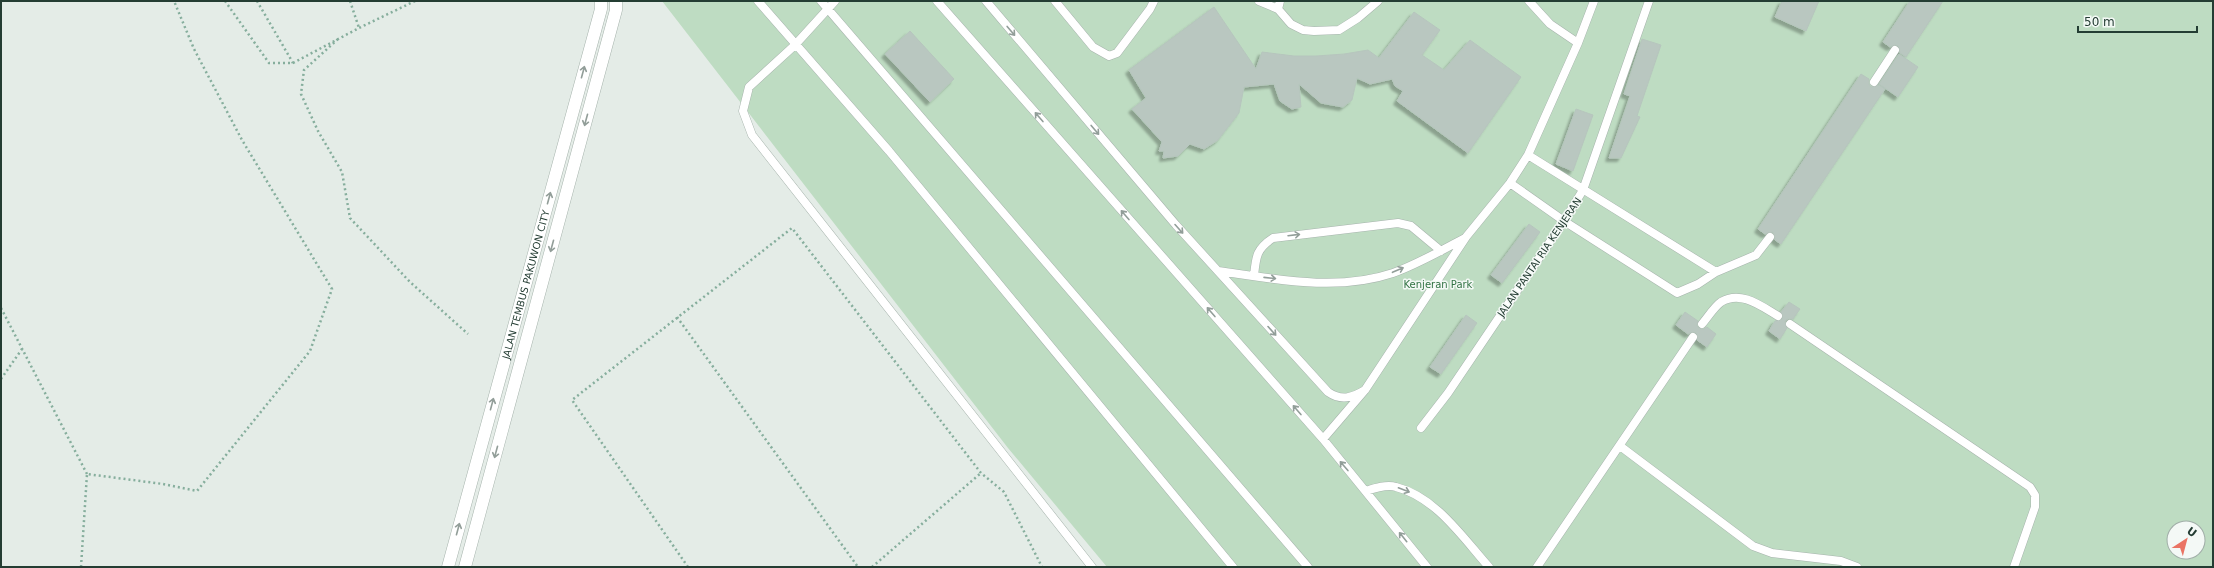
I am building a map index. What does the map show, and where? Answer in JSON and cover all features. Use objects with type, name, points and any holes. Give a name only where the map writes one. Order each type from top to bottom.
[{"type":"street","name":"JALAN TEMBUS PAKUWON CITY","points":[[448,567],[601,8],[601,1]]},
{"type":"street","name":"JALAN TEMBUS PAKUWON CITY","points":[[465,567],[616,10],[616,1]]},
{"type":"lane","points":[[758,1],[889,151],[1234,567]]},
{"type":"lane","points":[[821,1],[1308,567]]},
{"type":"lane","points":[[835,1],[795,45],[749,87],[742,111],[752,135],[1092,567]]},
{"type":"lane","points":[[937,1],[1323,439],[1427,567]]},
{"type":"lane","points":[[986,1],[1176,225],[1328,392],[1335,397],[1351,398],[1365,390]]},
{"type":"lane","points":[[1056,1],[1093,47],[1109,56],[1117,53],[1150,9],[1154,1]]},
{"type":"lane","points":[[1259,1],[1279,5],[1291,24],[1303,30],[1339,30],[1358,18],[1378,1]]},
{"type":"lane","points":[[1529,1],[1550,24],[1578,43]]},
{"type":"lane","points":[[1323,439],[1365,390],[1466,237],[1510,183],[1528,156],[1578,43],[1594,1]]},
{"type":"lane","name":"JALAN PANTAI RIA KENJERAN","points":[[1421,428],[1448,393],[1564,221],[1583,190],[1649,1]]},
{"type":"lane","points":[[1874,82],[1895,50]]},
{"type":"lane","points":[[1528,156],[1716,272]]},
{"type":"lane","points":[[1510,183],[1564,221],[1677,293],[1698,284],[1716,272],[1756,255],[1770,237]]},
{"type":"lane","points":[[1254,276],[1257,254],[1264,244],[1273,238],[1398,223],[1411,226],[1422,233],[1441,251]]},
{"type":"lane","points":[[1218,271],[1296,281],[1347,283],[1393,273],[1441,251],[1466,237]]},
{"type":"lane","points":[[1702,324],[1720,303],[1732,297],[1750,299],[1778,316]]},
{"type":"lane","points":[[1790,324],[2030,487],[2035,495],[2035,507],[2014,567]]},
{"type":"lane","points":[[1537,567],[1693,337]]},
{"type":"lane","points":[[1620,446],[1753,546],[1772,553],[1841,561],[1857,567]]},
{"type":"lane","points":[[1366,491],[1380,487],[1395,486],[1414,494],[1437,510],[1489,567]]},
{"type":"path","points":[[87,474],[163,484],[197,491],[310,351],[332,289],[242,140],[194,49],[174,1]]},
{"type":"path","points":[[225,1],[269,63],[293,63],[359,28],[415,1]]},
{"type":"path","points":[[257,1],[293,63]]},
{"type":"path","points":[[350,1],[359,28]]},
{"type":"path","points":[[338,39],[304,70],[301,94],[318,130],[342,172],[350,218],[410,282],[468,334]]},
{"type":"path","points":[[688,567],[572,400],[792,228],[981,473],[1004,492],[1042,567]]},
{"type":"path","points":[[1,308],[87,474],[81,567]]},
{"type":"path","points":[[677,317],[858,567]]},
{"type":"path","points":[[1,379],[22,349]]},
{"type":"path","points":[[872,567],[981,473]]},
{"type":"green space","name":"Kenjeran Park","points":[[662,1],[2213,1],[2213,567],[1107,567],[1008,448]]},
{"type":"building","points":[[1782,1],[1819,1],[1806,31],[1775,17]]},
{"type":"building","points":[[1910,1],[1943,1],[1906,57],[1900,53],[1898,46],[1895,45],[1890,47],[1883,42]]},
{"type":"building","points":[[1214,7],[1256,69],[1262,52],[1294,56],[1316,56],[1344,54],[1368,50],[1379,58],[1414,12],[1440,30],[1422,55],[1444,70],[1470,40],[1521,77],[1468,153],[1397,101],[1403,91],[1395,86],[1392,79],[1370,84],[1357,78],[1352,100],[1343,107],[1321,103],[1299,84],[1301,107],[1292,109],[1280,101],[1274,84],[1244,87],[1239,113],[1218,140],[1204,149],[1190,144],[1178,156],[1163,158],[1164,151],[1159,151],[1162,142],[1132,109],[1146,98],[1129,70]]},
{"type":"building","points":[[910,31],[954,79],[930,102],[885,54]]},
{"type":"building","points":[[1642,39],[1661,45],[1637,116],[1640,117],[1621,158],[1609,158],[1630,96],[1624,94]]},
{"type":"building","points":[[1899,54],[1918,67],[1898,97],[1879,84]]},
{"type":"building","points":[[1861,74],[1869,79],[1869,84],[1871,87],[1879,85],[1885,89],[1781,244],[1775,240],[1773,232],[1765,234],[1758,229]]},
{"type":"building","points":[[1576,109],[1593,115],[1573,171],[1556,164]]},
{"type":"building","points":[[1529,224],[1540,232],[1502,283],[1491,275]]},
{"type":"building","points":[[1789,302],[1800,309],[1793,319],[1788,319],[1785,321],[1787,328],[1780,339],[1769,331],[1775,321],[1782,319],[1781,312]]},
{"type":"building","points":[[1685,312],[1698,321],[1697,326],[1699,328],[1704,329],[1707,327],[1716,334],[1707,347],[1697,340],[1696,333],[1693,332],[1688,334],[1676,325]]},
{"type":"building","points":[[1466,315],[1477,323],[1441,374],[1430,367]]}]
